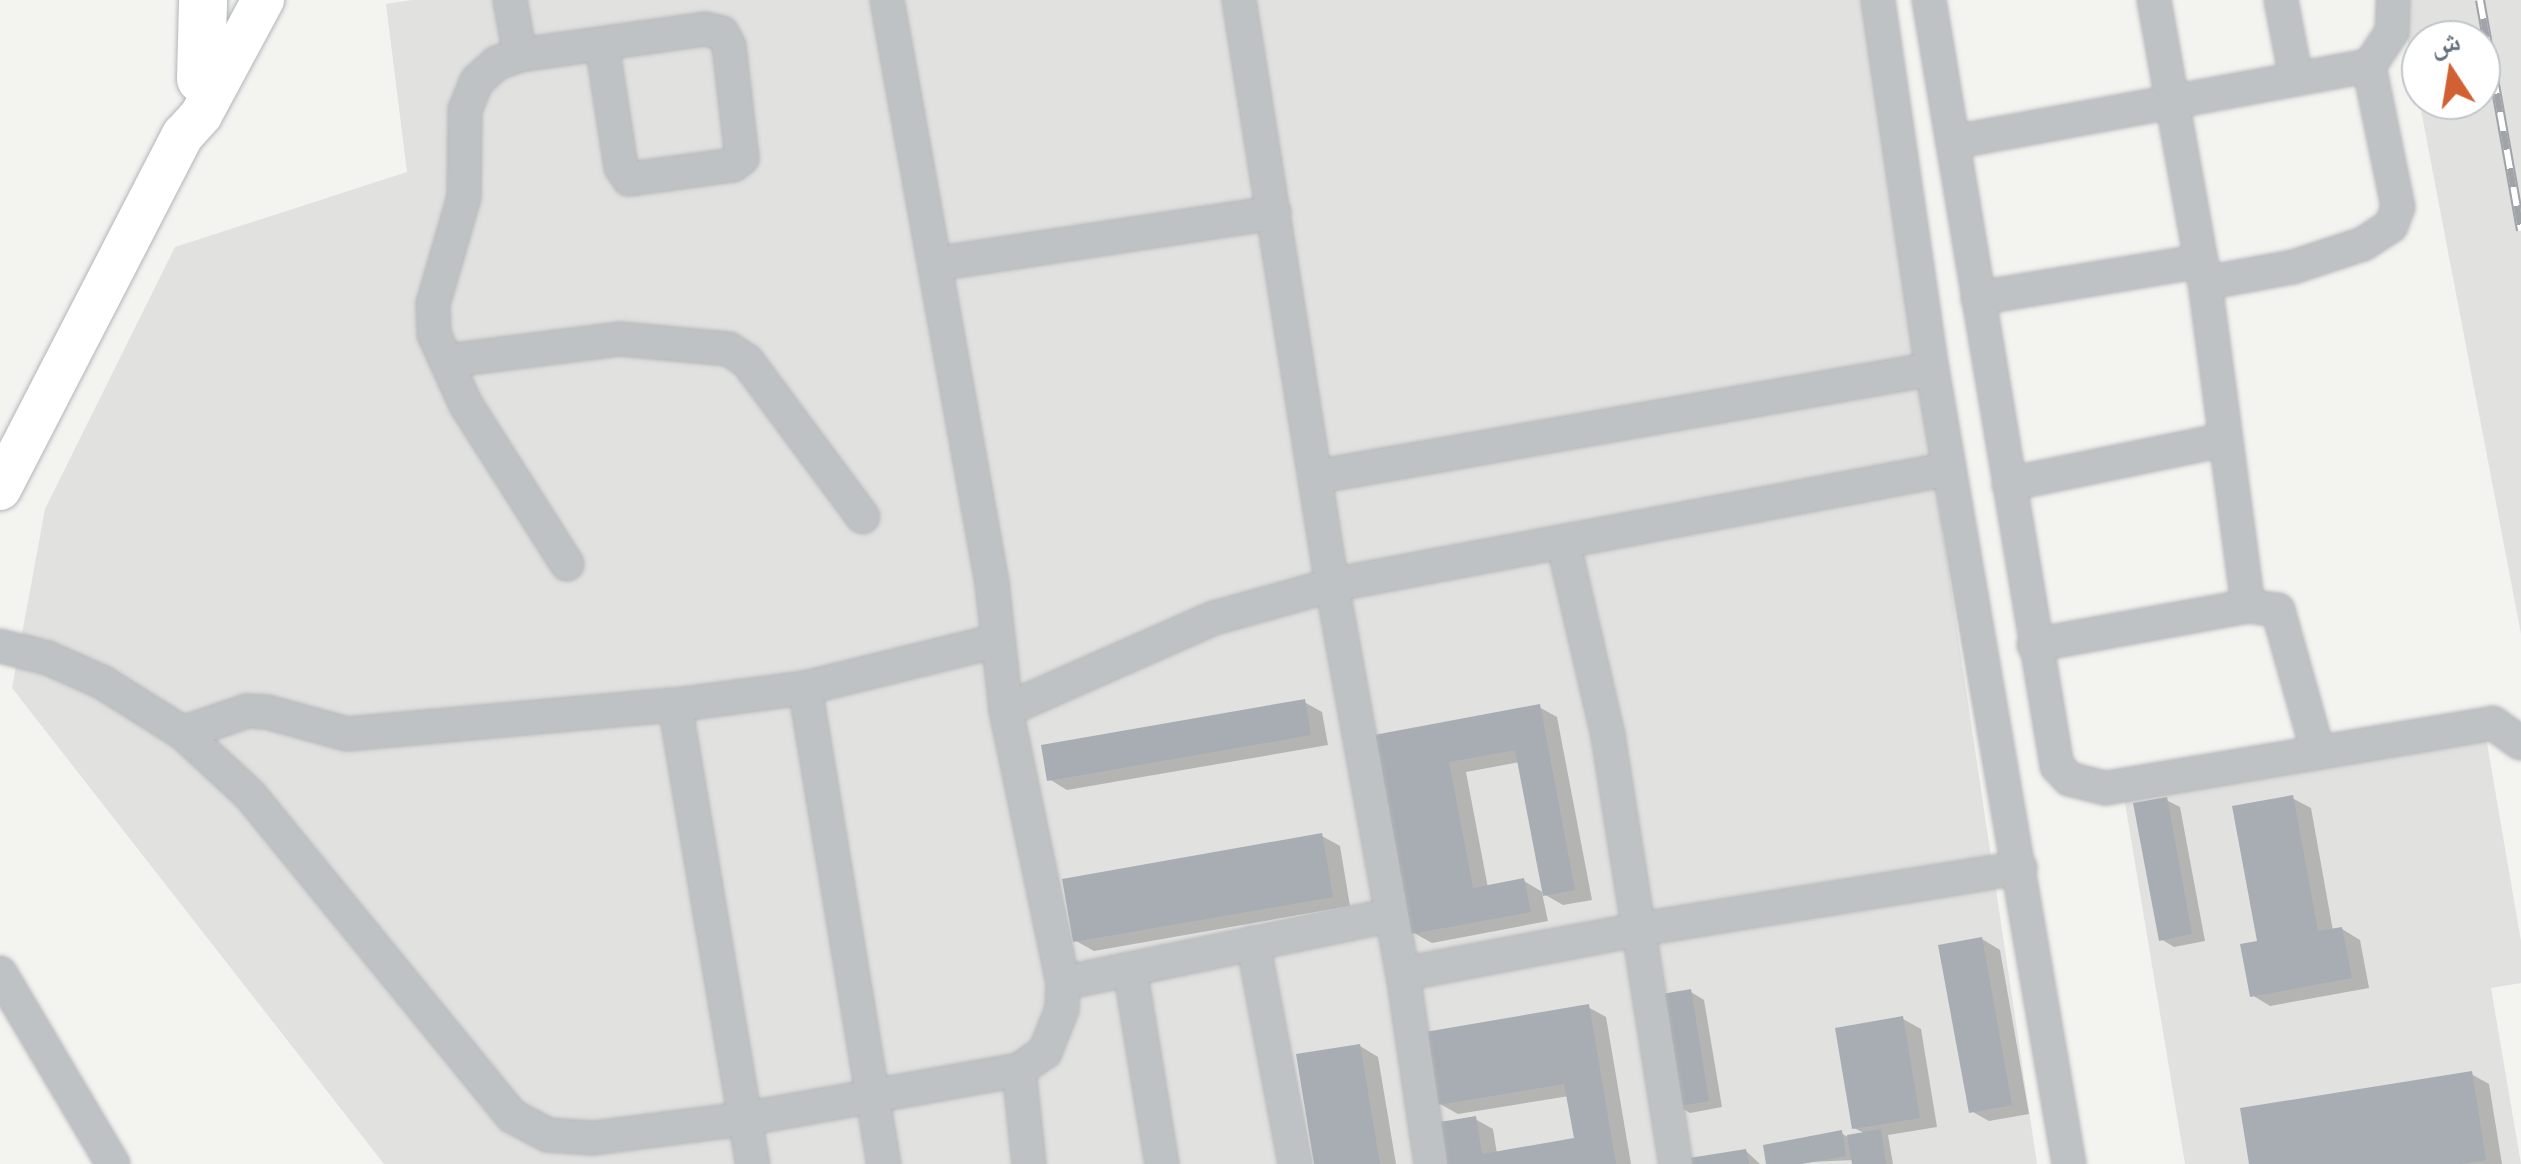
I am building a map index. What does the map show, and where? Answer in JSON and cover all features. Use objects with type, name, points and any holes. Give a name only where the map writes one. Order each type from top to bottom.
[{"type":"highway","points":[[201,79],[202,0]]},
{"type":"main road","points":[[183,135],[186,106],[256,3]]},
{"type":"main road","points":[[0,489],[183,135],[202,115],[256,3]]},
{"type":"street","points":[[510,0],[520,55]]},
{"type":"street","points":[[0,646],[48,658],[102,682],[183,733],[250,795],[512,1116],[548,1136],[593,1138],[744,1118],[1018,1070],[1045,1052],[1062,1009],[1063,983],[1006,710],[992,583],[887,0]]},
{"type":"street","points":[[1239,0],[1332,585],[1403,974],[1430,1164]]},
{"type":"street","points":[[1878,0],[1932,369],[2069,1164]]},
{"type":"street","points":[[2154,0],[2203,272],[2248,606]]},
{"type":"street","points":[[2282,0],[2296,78]]},
{"type":"street","points":[[1978,298],[2203,272],[2293,267],[2363,244],[2390,226],[2398,206],[2369,66],[2392,32],[2394,0]]},
{"type":"street","points":[[1936,1],[1953,142],[2034,645],[2057,766],[2068,780],[2106,788],[2494,724],[2521,743]]},
{"type":"street","points":[[567,564],[466,405],[434,334],[434,304],[464,197],[466,110],[477,81],[497,64],[520,55],[706,29],[722,33],[730,46],[742,158],[733,165],[629,179],[621,167],[602,44]]},
{"type":"street","points":[[1953,142],[2369,66]]},
{"type":"street","points":[[935,264],[1274,213]]},
{"type":"street","points":[[446,360],[621,339],[729,349],[748,361],[863,518]]},
{"type":"street","points":[[1315,477],[1932,369]]},
{"type":"street","points":[[2009,484],[2224,440]]},
{"type":"street","points":[[1006,710],[1214,618],[1332,585],[1949,469]]},
{"type":"street","points":[[1563,542],[1608,736],[1642,928],[1676,1164]]},
{"type":"street","points":[[2034,645],[2248,606],[2278,610],[2318,752]]},
{"type":"street","points":[[183,733],[247,711],[267,712],[347,734],[675,705],[805,688],[997,642]]},
{"type":"street","points":[[805,688],[884,1164]]},
{"type":"street","points":[[675,705],[753,1164]]},
{"type":"street","points":[[1403,974],[1642,928],[2020,868]]},
{"type":"street","points":[[1063,983],[1390,914]]},
{"type":"street","points":[[1254,943],[1295,1164]]},
{"type":"street","points":[[1130,969],[1162,1164]]},
{"type":"street","points":[[0,973],[113,1164]]},
{"type":"street","points":[[1018,1070],[1029,1164]]},
{"type":"shaded area","points":[[412,0],[1863,0],[2037,1164],[384,1164],[12,688],[45,509],[175,247],[407,172],[386,4]]},
{"type":"shaded area","points":[[2400,0],[2521,0],[2521,634],[2423,120],[2501,120],[2501,20],[2404,20]]},
{"type":"shaded area","points":[[2486,737],[2521,941],[2521,983],[2491,988],[2521,1164],[2185,1164],[2124,797]]},
{"type":"building","points":[[1305,699],[1311,735],[1047,781],[1041,745]]},
{"type":"building","points":[[1540,704],[1575,890],[1543,896],[1515,750],[1449,762],[1473,888],[1524,878],[1531,912],[1411,934],[1374,735]]},
{"type":"building","points":[[2293,795],[2318,931],[2342,927],[2352,978],[2250,997],[2240,944],[2257,941],[2232,806]]},
{"type":"building","points":[[2167,797],[2192,934],[2159,941],[2133,803]]},
{"type":"building","points":[[1322,833],[1333,897],[1073,942],[1062,879]]},
{"type":"building","points":[[1982,937],[2012,1105],[1969,1113],[1938,945]]},
{"type":"building","points":[[1691,989],[1709,1101],[1674,1107],[1656,995]]},
{"type":"building","points":[[1589,1004],[1616,1164],[1447,1164],[1440,1122],[1476,1116],[1482,1154],[1574,1138],[1564,1084],[1437,1105],[1425,1032]]},
{"type":"building","points":[[1903,1016],[1920,1118],[1852,1129],[1835,1028]]},
{"type":"building","points":[[1360,1044],[1380,1164],[1314,1164],[1296,1054]]},
{"type":"building","points":[[2472,1071],[2486,1160],[2461,1164],[2249,1164],[2240,1108]]},
{"type":"building","points":[[1881,1129],[1886,1164],[1852,1164],[1847,1135]]},
{"type":"building","points":[[1842,1130],[1846,1156],[1802,1164],[1766,1164],[1763,1145]]},
{"type":"building","points":[[1746,1149],[1749,1164],[1683,1164],[1683,1159]]},
{"type":"railway","points":[[2480,0],[2521,230]]}]
